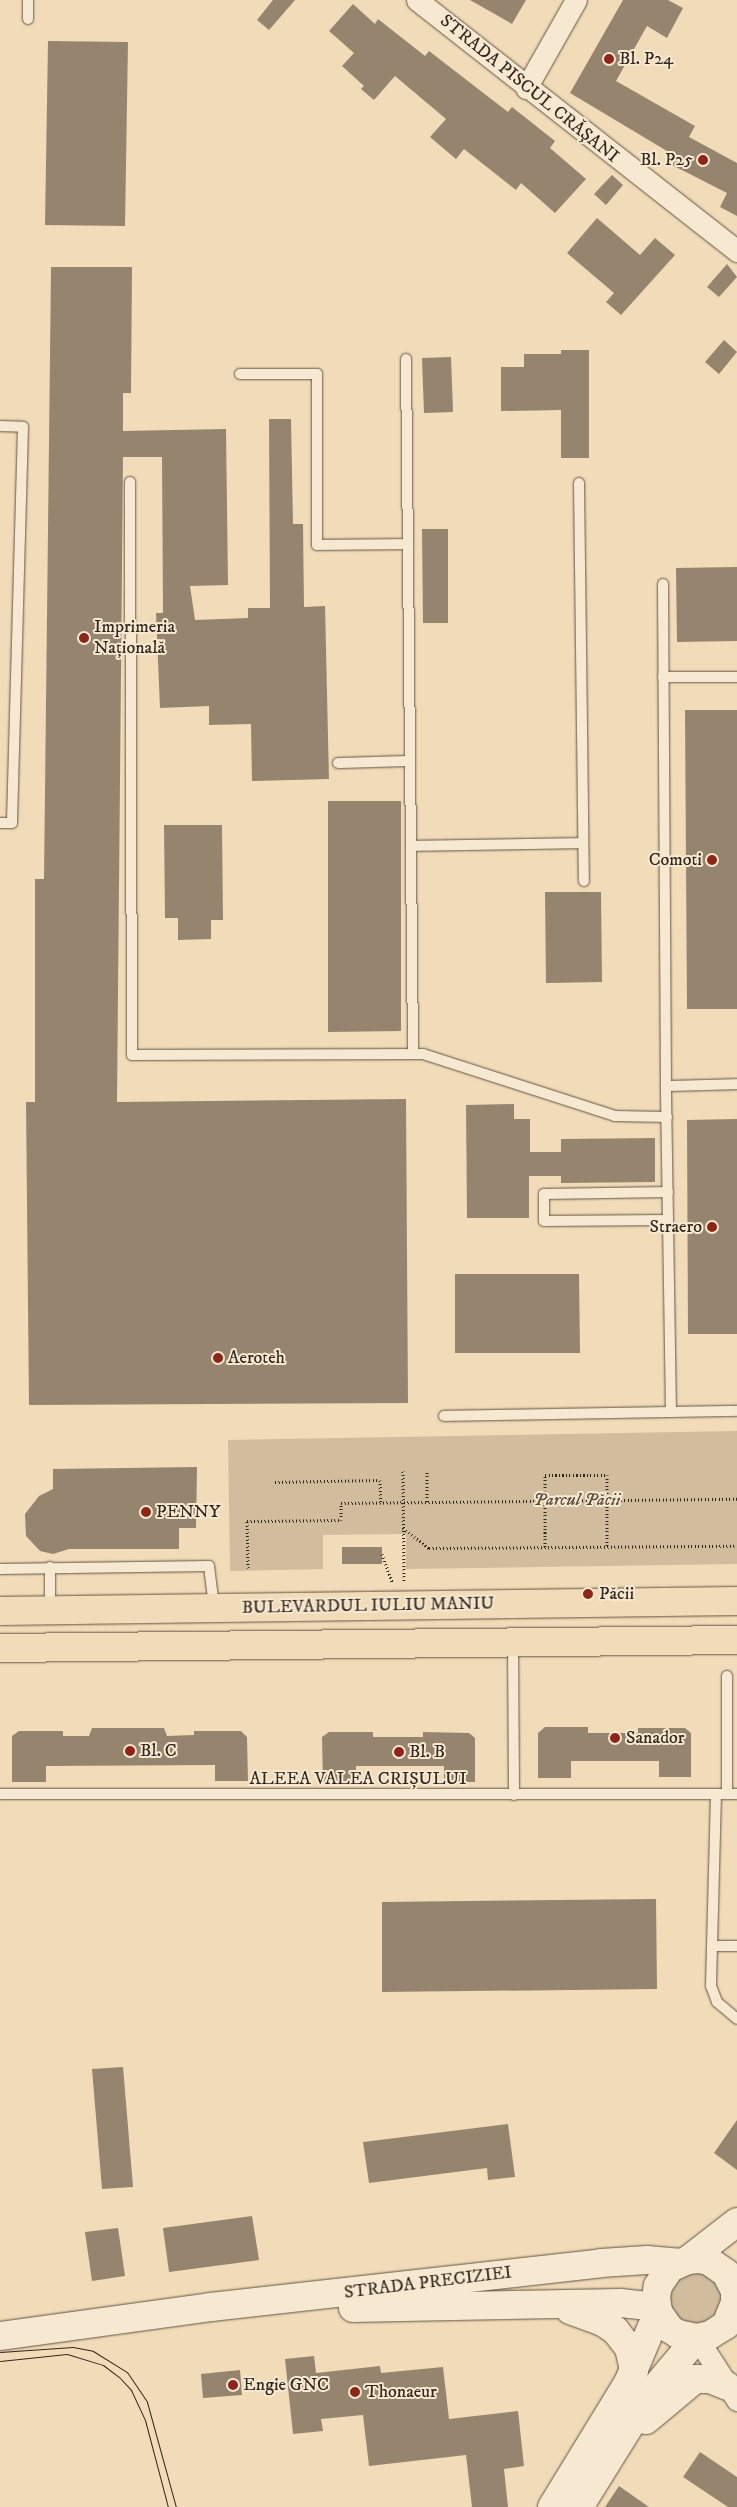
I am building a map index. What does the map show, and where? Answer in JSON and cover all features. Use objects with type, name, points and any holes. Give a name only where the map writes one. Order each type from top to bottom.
[{"type":"main road","name":"BULEVARDUL IULIU MANIU","points":[[0,1611],[737,1601]]},
{"type":"main road","name":"BULEVARDUL IULIU MANIU","points":[[0,1648],[737,1640]]},
{"type":"street","name":"STRADA PISCUL CRĂȘANI","points":[[417,0],[526,88],[737,251]]},
{"type":"street","points":[[526,88],[576,0]]},
{"type":"street","points":[[552,2507],[634,2370],[658,2309],[658,2286],[670,2268],[684,2261],[737,2222]]},
{"type":"street","name":"STRADA PRECIZIEI","points":[[0,2336],[177,2313],[307,2303],[602,2263],[647,2260],[684,2261]]},
{"type":"street","points":[[658,2309],[670,2328],[678,2334],[697,2338],[718,2331],[735,2313],[732,2282],[718,2266],[709,2262],[684,2261]]},
{"type":"street","name":"STRADA PRECIZIEI","points":[[307,2303],[620,2303],[658,2309]]},
{"type":"street","points":[[549,2304],[602,2321],[615,2330],[629,2348],[634,2370]]},
{"type":"street","points":[[697,2338],[732,2393]]},
{"type":"street","points":[[579,2507],[653,2390],[697,2338]]},
{"type":"street","points":[[613,2453],[686,2384],[704,2378],[732,2393]]},
{"type":"lane","points":[[28,0],[28,19]]},
{"type":"lane","points":[[406,359],[413,1054]]},
{"type":"lane","points":[[240,374],[317,374],[317,545],[408,544]]},
{"type":"lane","points":[[0,426],[23,427],[12,823],[0,823]]},
{"type":"lane","points":[[130,482],[132,1055],[423,1054],[615,1116],[666,1117]]},
{"type":"lane","points":[[579,483],[584,881]]},
{"type":"lane","points":[[663,584],[666,1117],[672,1412]]},
{"type":"lane","points":[[664,677],[737,677]]},
{"type":"lane","points":[[338,763],[410,761]]},
{"type":"lane","points":[[411,846],[583,843]]},
{"type":"lane","points":[[666,1086],[737,1084]]},
{"type":"lane","points":[[668,1192],[544,1194],[544,1221],[668,1220]]},
{"type":"lane","points":[[444,1416],[737,1411]]},
{"type":"lane","points":[[0,1569],[209,1566],[214,1608]]},
{"type":"lane","points":[[50,1567],[50,1610]]},
{"type":"lane","points":[[512,1641],[514,1795]]},
{"type":"lane","points":[[727,1676],[727,1794],[712,1946],[713,1995],[724,2009],[737,2019]]},
{"type":"lane","name":"ALEEA VALEA CRIȘULUI","points":[[0,1794],[727,1794]]},
{"type":"lane","points":[[712,1946],[737,1946]]},
{"type":"path","points":[[403,1471],[404,1584]]},
{"type":"path","points":[[427,1472],[427,1502]]},
{"type":"path","points":[[545,1547],[545,1475],[607,1475],[607,1547]]},
{"type":"path","points":[[275,1482],[380,1480],[381,1503]]},
{"type":"path","points":[[248,1568],[247,1522],[342,1520],[341,1503],[737,1499]]},
{"type":"path","points":[[403,1528],[429,1548],[737,1546]]},
{"type":"green space","name":"Parcul Păcii","points":[[737,1431],[737,1564],[406,1569],[406,1534],[323,1535],[323,1569],[230,1571],[228,1440]]},
{"type":"green space","points":[[696,2273],[706,2275],[714,2281],[720,2289],[722,2299],[720,2309],[714,2317],[706,2323],[696,2325],[686,2323],[678,2317],[672,2309],[670,2299],[672,2289],[678,2281],[686,2275]]},
{"type":"building","points":[[273,0],[295,0],[269,30],[257,20]]},
{"type":"building","points":[[470,0],[526,0],[512,24]]},
{"type":"building","points":[[623,0],[668,0],[683,8],[667,38],[647,26],[616,81],[695,126],[689,137],[737,163],[737,216],[720,207],[727,193],[672,165],[677,157],[570,93]]},
{"type":"building","points":[[353,4],[375,24],[378,19],[425,56],[429,51],[508,112],[512,107],[555,141],[550,148],[586,179],[555,213],[521,183],[516,190],[464,149],[456,159],[430,137],[446,119],[395,76],[374,100],[361,89],[364,86],[342,66],[354,53],[329,31]]},
{"type":"building","points":[[48,41],[128,42],[125,226],[45,225]]},
{"type":"building","points":[[612,175],[623,185],[606,205],[594,194]]},
{"type":"building","points":[[597,218],[640,255],[655,238],[675,255],[621,315],[606,302],[614,293],[567,253]]},
{"type":"building","points":[[727,264],[737,277],[719,297],[707,287]]},
{"type":"building","points":[[51,267],[132,267],[131,393],[123,393],[123,431],[226,429],[228,585],[190,586],[195,620],[248,618],[248,608],[270,608],[269,419],[291,419],[293,524],[303,524],[304,607],[325,606],[329,779],[252,781],[251,724],[209,725],[209,706],[160,708],[156,613],[163,613],[162,457],[123,457],[117,1102],[406,1099],[408,1403],[29,1405],[26,1102],[35,1102],[35,879],[44,879]]},
{"type":"building","points":[[724,340],[737,352],[719,374],[705,362]]},
{"type":"building","points":[[561,350],[589,350],[589,458],[561,458],[561,410],[501,411],[501,367],[524,367],[524,354],[561,354]]},
{"type":"building","points":[[451,357],[453,412],[424,413],[422,358]]},
{"type":"building","points":[[422,529],[448,529],[448,623],[423,623]]},
{"type":"building","points":[[737,567],[737,641],[677,642],[676,568]]},
{"type":"building","name":"Comoti","points":[[685,710],[737,710],[737,1009],[687,1009]]},
{"type":"building","points":[[328,801],[401,801],[401,1031],[328,1032]]},
{"type":"building","points":[[164,825],[222,825],[223,920],[211,920],[211,939],[178,940],[178,918],[165,918]]},
{"type":"building","points":[[545,892],[601,892],[602,982],[546,983]]},
{"type":"building","points":[[514,1104],[514,1119],[530,1119],[530,1152],[561,1152],[561,1139],[655,1138],[655,1182],[561,1183],[561,1176],[529,1176],[529,1218],[467,1218],[466,1105]]},
{"type":"building","name":"Straero","points":[[737,1119],[737,1334],[688,1334],[687,1120]]},
{"type":"building","points":[[455,1274],[579,1274],[580,1353],[455,1353]]},
{"type":"building","points":[[197,1467],[196,1528],[179,1528],[179,1549],[69,1549],[53,1554],[40,1551],[26,1536],[25,1514],[39,1496],[53,1489],[53,1469]]},
{"type":"building","points":[[342,1547],[382,1547],[382,1564],[342,1564]]},
{"type":"building","points":[[545,1727],[588,1727],[588,1733],[638,1733],[638,1728],[685,1728],[691,1733],[691,1777],[659,1777],[659,1761],[571,1761],[571,1778],[538,1778],[538,1733]]},
{"type":"building","name":"Bl. C","points":[[92,1728],[164,1728],[167,1736],[194,1735],[194,1731],[241,1731],[247,1737],[248,1781],[215,1781],[215,1765],[46,1766],[46,1782],[12,1782],[12,1736],[19,1731],[63,1731],[63,1736],[89,1736]]},
{"type":"building","name":"Bl. B","points":[[329,1732],[373,1732],[373,1737],[423,1737],[423,1732],[469,1733],[475,1738],[475,1782],[444,1782],[444,1766],[356,1766],[356,1783],[323,1783],[322,1737]]},
{"type":"building","points":[[656,1899],[657,1989],[382,1992],[382,1902]]},
{"type":"building","points":[[123,2067],[133,2187],[102,2189],[92,2069]]},
{"type":"building","points":[[737,2120],[737,2170],[714,2153]]},
{"type":"building","points":[[508,2124],[515,2177],[488,2180],[487,2168],[369,2183],[363,2142]]},
{"type":"building","points":[[252,2216],[259,2260],[169,2272],[163,2228]]},
{"type":"building","points":[[118,2228],[125,2276],[92,2281],[85,2232]]},
{"type":"building","points":[[314,2356],[316,2373],[380,2366],[381,2373],[443,2367],[449,2419],[518,2411],[524,2466],[504,2469],[508,2507],[472,2507],[466,2455],[369,2466],[363,2415],[321,2419],[323,2431],[293,2434],[285,2359]]},
{"type":"building","name":"Engie GNC","points":[[240,2370],[242,2395],[203,2398],[201,2374]]},
{"type":"building","points":[[700,2452],[737,2477],[737,2507],[728,2507],[683,2477]]},
{"type":"building","points":[[619,2486],[649,2507],[605,2507]]},
{"type":"tram line","points":[[0,2352],[73,2347],[93,2351],[127,2372],[147,2402],[176,2507]]},
{"type":"tram line","points":[[0,2361],[67,2354],[103,2365],[119,2377],[131,2390],[145,2420],[168,2507]]},
{"type":"place","name":"Bl. P24","points":[[609,59]]},
{"type":"place","name":"Bl. P25","points":[[703,160]]},
{"type":"place","name":"Imprimeria Națională","points":[[84,638]]},
{"type":"place","name":"Comoti","points":[[712,860]]},
{"type":"place","name":"Straero","points":[[712,1227]]},
{"type":"place","name":"Aeroteh","points":[[218,1358]]},
{"type":"place","name":"PENNY","points":[[146,1512]]},
{"type":"place","name":"Păcii","points":[[588,1594]]},
{"type":"place","name":"Sanador","points":[[615,1738]]},
{"type":"place","name":"Bl. C","points":[[130,1751]]},
{"type":"place","name":"Bl. B","points":[[399,1752]]},
{"type":"place","name":"Engie GNC","points":[[233,2385]]},
{"type":"place","name":"Thonaeur","points":[[355,2392]]}]
